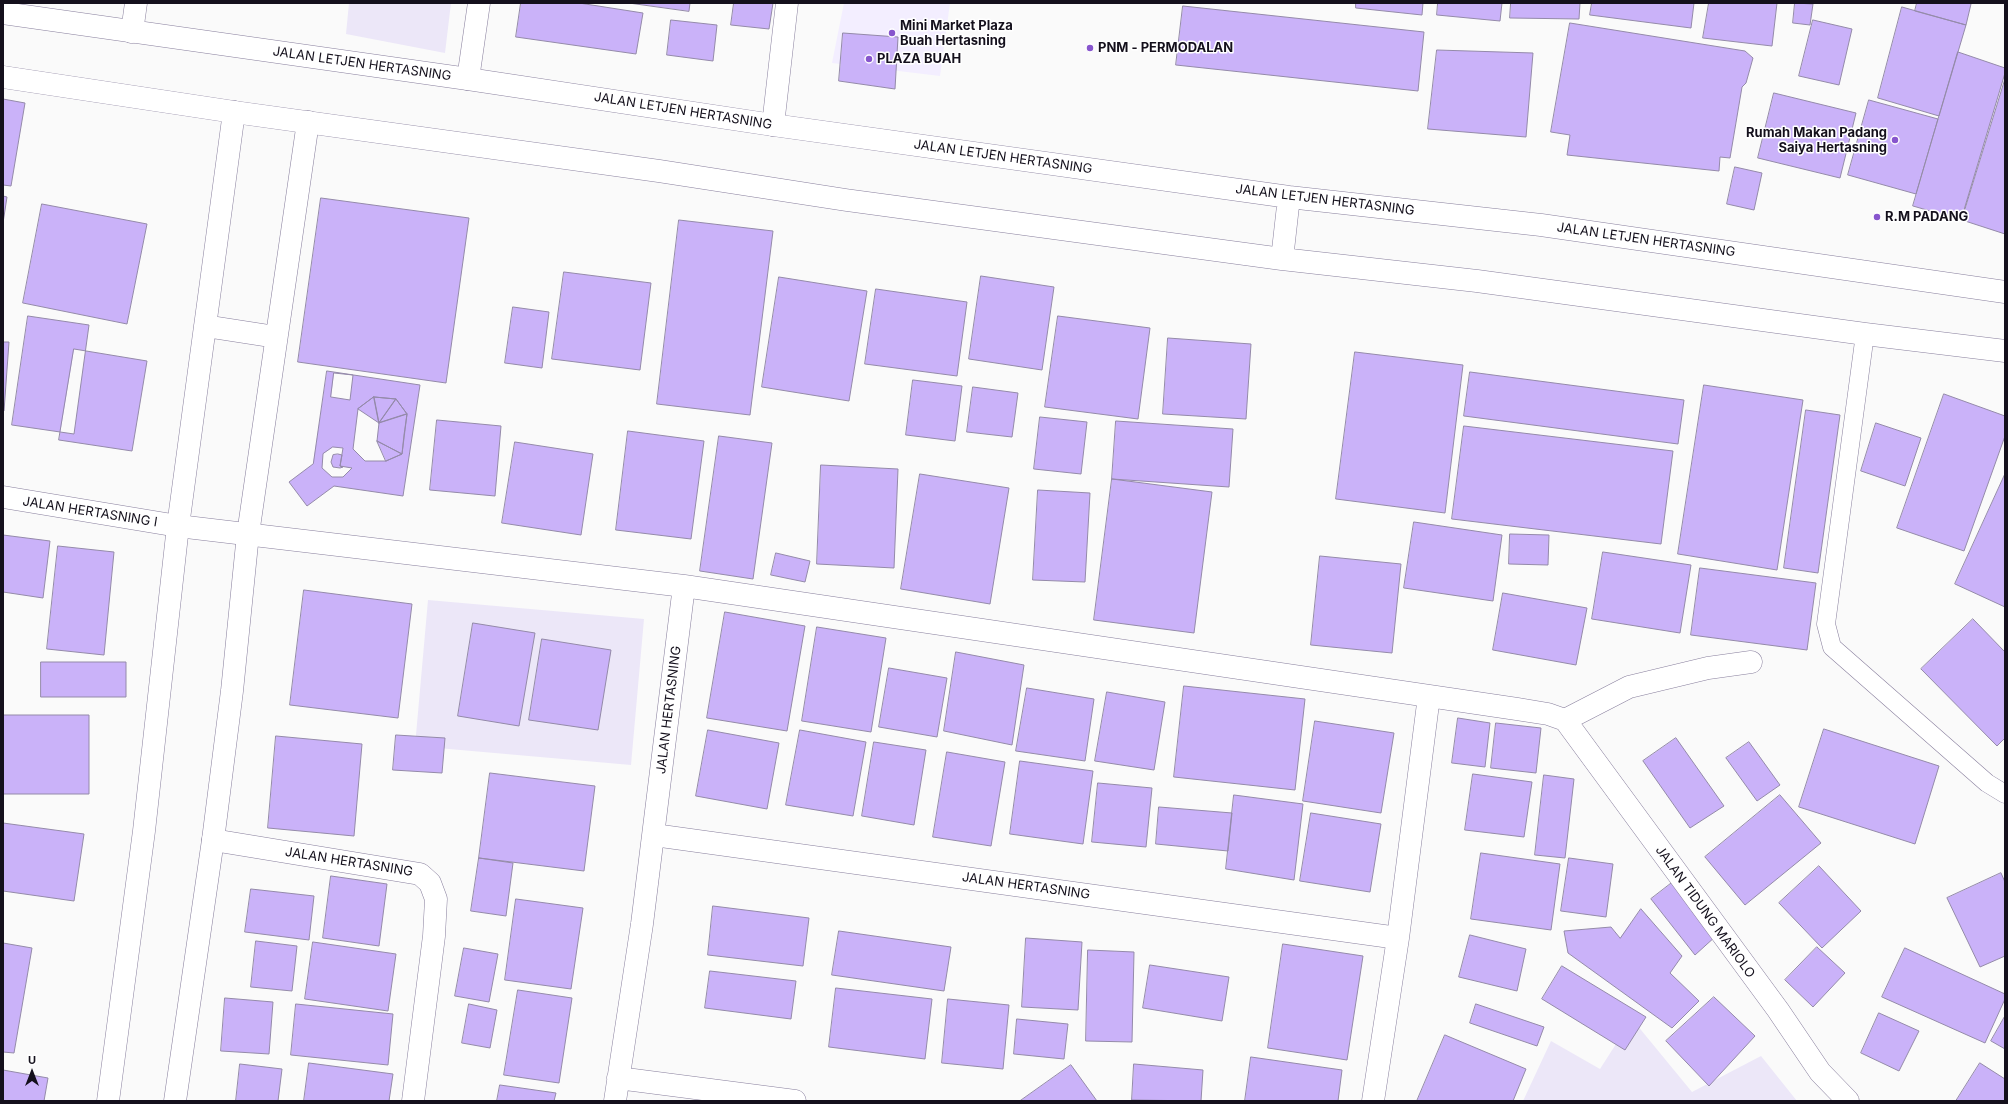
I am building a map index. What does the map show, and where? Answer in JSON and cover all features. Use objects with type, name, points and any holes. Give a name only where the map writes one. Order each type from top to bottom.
[{"type":"street","points":[[132,32],[136,3]]},
{"type":"street","points":[[468,79],[480,3]]},
{"type":"street","points":[[773,125],[787,3]]},
{"type":"street","name":"JALAN LETJEN HERTASNING","points":[[3,13],[468,79],[773,125],[1289,197],[1541,225],[2005,292]]},
{"type":"street","points":[[3,77],[234,112],[659,170],[846,200],[1282,259],[1477,280],[1865,334],[2005,351]]},
{"type":"street","points":[[108,1101],[144,831],[178,526],[234,112]]},
{"type":"street","points":[[175,1101],[213,840],[232,691],[248,534],[308,122]]},
{"type":"street","points":[[1282,259],[1289,197]]},
{"type":"street","points":[[205,326],[276,337]]},
{"type":"street","name":"JALAN HERTASNING I","points":[[3,497],[178,526],[684,586],[1532,711],[1565,720]]},
{"type":"street","name":"JALAN HERTASNING","points":[[614,1101],[642,924],[684,586]]},
{"type":"street","points":[[1565,720],[1628,687],[1708,668],[1751,662]]},
{"type":"street","points":[[1373,1101],[1398,938],[1429,696]]},
{"type":"street","name":"JALAN TIDUNG MARIOLO","points":[[1565,720],[1778,1010],[1820,1072],[1848,1101]]},
{"type":"street","name":"JALAN HERTASNING","points":[[654,835],[1398,938]]},
{"type":"street","name":"JALAN HERTASNING","points":[[213,840],[420,874],[430,884],[436,899],[434,936],[413,1101]]},
{"type":"street","points":[[618,1078],[794,1101]]},
{"type":"lane","points":[[1865,334],[1826,624],[1832,646],[1987,783],[2005,794]]},
{"type":"shaded area","points":[[349,3],[451,3],[445,53],[346,34]]},
{"type":"shaded area","name":"Mini Market Plaza Buah Hertasning","points":[[844,3],[950,3],[940,76],[832,63]]},
{"type":"shaded area","points":[[428,600],[644,619],[631,765],[415,746]]},
{"type":"shaded area","points":[[1632,1019],[1692,1092],[1761,1056],[1797,1101],[1523,1101],[1551,1041],[1600,1069]]},
{"type":"building","points":[[521,3],[579,3],[643,13],[636,54],[516,37]]},
{"type":"building","points":[[629,3],[690,3],[689,11]]},
{"type":"building","points":[[734,3],[773,3],[769,29],[731,25]]},
{"type":"building","points":[[1356,3],[1423,3],[1422,15],[1356,8]]},
{"type":"building","points":[[1438,3],[1502,3],[1500,21],[1437,15]]},
{"type":"building","points":[[1511,3],[1580,3],[1579,19],[1510,18]]},
{"type":"building","points":[[1592,3],[1694,3],[1691,28],[1590,15]]},
{"type":"building","points":[[1709,3],[1777,3],[1772,46],[1703,38]]},
{"type":"building","points":[[1795,3],[1813,4],[1810,25],[1793,23]]},
{"type":"building","points":[[1917,3],[1971,4],[1966,25],[1915,11]]},
{"type":"building","points":[[1183,6],[1424,32],[1418,91],[1176,65]]},
{"type":"building","points":[[1902,7],[1966,25],[1939,116],[1878,98]]},
{"type":"building","points":[[671,20],[717,25],[713,61],[667,55]]},
{"type":"building","points":[[1813,20],[1852,29],[1839,85],[1799,76]]},
{"type":"building","points":[[1570,23],[1745,51],[1753,58],[1746,83],[1742,87],[1730,158],[1720,157],[1719,171],[1567,155],[1570,135],[1551,132]]},
{"type":"building","name":"PLAZA BUAH","points":[[843,33],[898,37],[895,89],[839,81]]},
{"type":"building","points":[[1437,50],[1533,53],[1526,137],[1428,129]]},
{"type":"building","points":[[1958,52],[2005,68],[2005,73],[1961,220],[1913,206]]},
{"type":"building","points":[[2005,79],[2005,234],[1962,220]]},
{"type":"building","points":[[1774,93],[1856,113],[1840,178],[1758,158]]},
{"type":"building","points":[[3,99],[25,103],[11,186],[3,185]]},
{"type":"building","points":[[1869,100],[1938,119],[1916,194],[1848,175]]},
{"type":"building","points":[[1735,167],[1762,173],[1754,210],[1727,204]]},
{"type":"building","points":[[3,196],[7,197],[3,223]]},
{"type":"building","points":[[321,198],[469,218],[446,383],[298,362]]},
{"type":"building","points":[[42,204],[147,224],[127,324],[23,303]]},
{"type":"building","points":[[679,220],[773,231],[750,415],[657,404]]},
{"type":"building","points":[[564,272],[651,283],[640,370],[552,359]]},
{"type":"building","points":[[981,276],[1054,287],[1042,370],[969,359]]},
{"type":"building","points":[[779,277],[867,291],[849,401],[762,387]]},
{"type":"building","points":[[876,289],[967,302],[957,376],[865,364]]},
{"type":"building","points":[[513,307],[549,312],[542,368],[505,363]]},
{"type":"building","points":[[28,316],[89,325],[74,434],[12,425]]},
{"type":"building","points":[[1058,316],[1150,328],[1138,419],[1045,407]]},
{"type":"building","points":[[1168,338],[1251,344],[1246,419],[1163,414]]},
{"type":"building","points":[[3,342],[9,342],[4,411],[3,411]]},
{"type":"building","points":[[74,349],[147,361],[132,451],[59,440]]},
{"type":"building","points":[[1355,352],[1463,365],[1445,513],[1336,499]]},
{"type":"building","points":[[327,371],[420,385],[403,496],[334,486],[307,506],[289,482],[313,464]]},
{"type":"building","points":[[1470,372],[1684,400],[1678,444],[1464,416]]},
{"type":"building","points":[[334,373],[353,375],[350,400],[331,397]]},
{"type":"building","points":[[913,380],[962,386],[955,441],[906,435]]},
{"type":"building","points":[[1704,385],[1803,400],[1777,570],[1678,554]]},
{"type":"building","points":[[973,387],[1018,393],[1012,437],[967,432]]},
{"type":"building","points":[[1944,394],[2005,416],[2005,436],[1964,551],[1897,528]]},
{"type":"building","points":[[374,397],[379,423],[358,409]]},
{"type":"building","points":[[374,397],[396,399],[407,414],[402,454],[386,461],[365,461],[353,449],[358,409]]},
{"type":"building","points":[[374,397],[396,399],[379,423]]},
{"type":"building","points":[[396,399],[407,414],[379,423]]},
{"type":"building","points":[[1806,410],[1840,415],[1818,573],[1784,568]]},
{"type":"building","points":[[407,414],[402,454],[377,441],[379,423]]},
{"type":"building","points":[[1040,417],[1087,422],[1081,474],[1034,469]]},
{"type":"building","points":[[437,420],[501,426],[495,496],[430,490]]},
{"type":"building","points":[[1116,421],[1233,429],[1229,487],[1112,479]]},
{"type":"building","points":[[1876,423],[1921,438],[1905,486],[1861,471]]},
{"type":"building","points":[[1464,426],[1673,451],[1661,544],[1452,519]]},
{"type":"building","points":[[628,431],[704,441],[691,539],[616,530]]},
{"type":"building","points":[[719,436],[772,443],[753,579],[700,571]]},
{"type":"building","points":[[377,441],[402,454],[386,461]]},
{"type":"building","points":[[515,442],[593,454],[581,535],[502,523]]},
{"type":"building","points":[[333,447],[343,448],[340,466],[352,468],[343,477],[332,477],[322,468],[323,454]]},
{"type":"building","points":[[333,455],[342,455],[340,466],[343,467],[340,468],[333,467],[331,462]]},
{"type":"building","points":[[821,465],[898,469],[894,568],[817,564]]},
{"type":"building","points":[[920,474],[1009,488],[990,604],[901,589]]},
{"type":"building","points":[[2005,474],[2005,607],[1955,584]]},
{"type":"building","points":[[1112,479],[1212,492],[1194,633],[1094,620]]},
{"type":"building","points":[[1038,490],[1090,493],[1085,582],[1033,580]]},
{"type":"building","points":[[1414,522],[1502,535],[1493,601],[1404,588]]},
{"type":"building","points":[[1510,534],[1549,535],[1548,565],[1509,564]]},
{"type":"building","points":[[3,535],[50,541],[43,598],[3,592]]},
{"type":"building","points":[[58,546],[114,552],[104,655],[47,649]]},
{"type":"building","points":[[1603,552],[1691,565],[1680,633],[1592,619]]},
{"type":"building","points":[[776,553],[810,561],[805,582],[771,575]]},
{"type":"building","points":[[1320,556],[1401,564],[1392,653],[1311,645]]},
{"type":"building","points":[[1700,568],[1816,583],[1807,650],[1691,635]]},
{"type":"building","points":[[304,590],[412,604],[398,718],[290,705]]},
{"type":"building","points":[[1503,593],[1587,608],[1576,665],[1493,650]]},
{"type":"building","points":[[725,612],[805,626],[787,731],[707,718]]},
{"type":"building","points":[[1973,619],[2005,652],[2005,738],[1997,746],[1921,669]]},
{"type":"building","points":[[473,623],[535,633],[519,726],[458,716]]},
{"type":"building","points":[[817,627],[886,638],[871,732],[802,721]]},
{"type":"building","points":[[542,639],[611,650],[598,730],[529,720]]},
{"type":"building","points":[[956,652],[1024,665],[1012,745],[944,731]]},
{"type":"building","points":[[41,662],[126,662],[126,697],[41,697]]},
{"type":"building","points":[[889,668],[947,678],[937,737],[879,727]]},
{"type":"building","points":[[1184,686],[1305,699],[1295,790],[1174,777]]},
{"type":"building","points":[[1027,688],[1094,699],[1085,761],[1016,751]]},
{"type":"building","points":[[1107,692],[1165,702],[1154,770],[1095,761]]},
{"type":"building","points":[[3,715],[89,715],[89,794],[3,794]]},
{"type":"building","points":[[1458,718],[1490,723],[1485,767],[1452,763]]},
{"type":"building","points":[[1315,721],[1394,733],[1381,813],[1303,801]]},
{"type":"building","points":[[1496,723],[1541,728],[1536,773],[1491,768]]},
{"type":"building","points":[[1824,729],[1939,766],[1915,844],[1799,807]]},
{"type":"building","points":[[708,730],[779,743],[767,809],[696,796]]},
{"type":"building","points":[[800,730],[866,742],[853,816],[786,805]]},
{"type":"building","points":[[396,735],[445,738],[442,773],[393,770]]},
{"type":"building","points":[[276,736],[362,744],[354,836],[268,828]]},
{"type":"building","points":[[1676,738],[1724,806],[1690,828],[1643,761]]},
{"type":"building","points":[[874,742],[926,750],[914,825],[862,816]]},
{"type":"building","points":[[1749,742],[1780,785],[1757,801],[1726,758]]},
{"type":"building","points":[[947,752],[1005,762],[991,846],[933,837]]},
{"type":"building","points":[[1020,761],[1093,771],[1083,844],[1010,834]]},
{"type":"building","points":[[490,773],[595,786],[584,871],[479,858]]},
{"type":"building","points":[[1473,774],[1532,782],[1524,837],[1465,830]]},
{"type":"building","points":[[1544,775],[1574,779],[1565,858],[1535,855]]},
{"type":"building","points":[[1098,783],[1152,788],[1146,847],[1092,842]]},
{"type":"building","points":[[1234,795],[1303,804],[1294,880],[1226,869]]},
{"type":"building","points":[[1780,795],[1821,843],[1745,905],[1705,857]]},
{"type":"building","points":[[1159,807],[1232,813],[1228,851],[1156,844]]},
{"type":"building","points":[[1311,813],[1381,824],[1370,892],[1300,881]]},
{"type":"building","points":[[3,823],[84,834],[74,901],[3,891]]},
{"type":"building","points":[[1481,853],[1560,864],[1551,930],[1471,919]]},
{"type":"building","points":[[479,858],[513,863],[506,916],[471,911]]},
{"type":"building","points":[[1569,858],[1613,864],[1606,917],[1561,911]]},
{"type":"building","points":[[1819,866],[1861,911],[1822,948],[1779,903]]},
{"type":"building","points":[[2001,873],[2005,882],[2005,956],[1980,967],[1947,898]]},
{"type":"building","points":[[331,876],[387,884],[379,946],[323,938]]},
{"type":"building","points":[[1673,882],[1716,936],[1695,955],[1651,899]]},
{"type":"building","points":[[251,889],[314,896],[309,940],[245,932]]},
{"type":"building","points":[[516,899],[583,908],[571,989],[505,980]]},
{"type":"building","points":[[713,906],[809,918],[803,966],[708,955]]},
{"type":"building","points":[[1641,909],[1682,956],[1670,973],[1699,1001],[1672,1028],[1568,953],[1564,931],[1611,927],[1620,938]]},
{"type":"building","points":[[839,931],[951,947],[944,991],[832,975]]},
{"type":"building","points":[[1470,935],[1526,949],[1517,991],[1459,977]]},
{"type":"building","points":[[1026,938],[1082,942],[1078,1010],[1022,1007]]},
{"type":"building","points":[[256,941],[297,946],[292,991],[251,987]]},
{"type":"building","points":[[313,942],[396,954],[388,1011],[305,999]]},
{"type":"building","points":[[3,943],[32,948],[14,1053],[3,1052]]},
{"type":"building","points":[[1283,944],[1363,956],[1347,1060],[1268,1048]]},
{"type":"building","points":[[1817,947],[1845,973],[1813,1007],[1785,980]]},
{"type":"building","points":[[464,948],[498,954],[489,1002],[455,996]]},
{"type":"building","points":[[1905,948],[2005,994],[2005,999],[1985,1043],[1882,997]]},
{"type":"building","points":[[1088,950],[1134,952],[1132,1042],[1086,1041]]},
{"type":"building","points":[[1150,965],[1229,977],[1222,1021],[1143,1008]]},
{"type":"building","points":[[1562,966],[1646,1017],[1625,1050],[1542,999]]},
{"type":"building","points":[[710,971],[796,981],[791,1019],[705,1008]]},
{"type":"building","points":[[836,988],[932,999],[925,1059],[829,1047]]},
{"type":"building","points":[[518,990],[572,998],[559,1083],[504,1075]]},
{"type":"building","points":[[1714,997],[1755,1036],[1709,1086],[1666,1041]]},
{"type":"building","points":[[225,998],[273,1002],[269,1054],[221,1051]]},
{"type":"building","points":[[948,999],[1009,1005],[1003,1069],[942,1063]]},
{"type":"building","points":[[296,1004],[393,1014],[388,1065],[291,1055]]},
{"type":"building","points":[[469,1004],[497,1010],[490,1048],[462,1043]]},
{"type":"building","points":[[1476,1004],[1544,1027],[1537,1046],[1470,1023]]},
{"type":"building","points":[[1879,1013],[1919,1031],[1899,1071],[1861,1053]]},
{"type":"building","points":[[2005,1016],[2005,1049],[1991,1041]]},
{"type":"building","points":[[1017,1019],[1068,1024],[1064,1059],[1014,1054]]},
{"type":"building","points":[[1445,1035],[1526,1069],[1513,1101],[1417,1101]]},
{"type":"building","points":[[1251,1057],[1342,1070],[1338,1101],[1245,1101]]},
{"type":"building","points":[[309,1063],[393,1074],[389,1101],[304,1101]]},
{"type":"building","points":[[1980,1063],[2005,1079],[2005,1101],[1956,1101]]},
{"type":"building","points":[[240,1064],[282,1069],[278,1101],[236,1101]]},
{"type":"building","points":[[1134,1064],[1203,1070],[1201,1101],[1132,1100]]},
{"type":"building","points":[[1071,1065],[1097,1101],[1020,1101]]},
{"type":"building","points":[[3,1070],[48,1078],[44,1101],[3,1101]]},
{"type":"building","points":[[500,1085],[556,1093],[554,1101],[497,1101]]},
{"type":"place","name":"Mini Market Plaza Buah Hertasning","points":[[892,33]]},
{"type":"place","name":"PNM - PERMODALAN","points":[[1090,48]]},
{"type":"place","name":"PLAZA BUAH","points":[[869,59]]},
{"type":"place","name":"Rumah Makan Padang Saiya Hertasning","points":[[1895,140]]},
{"type":"place","name":"R.M PADANG","points":[[1877,217]]}]
